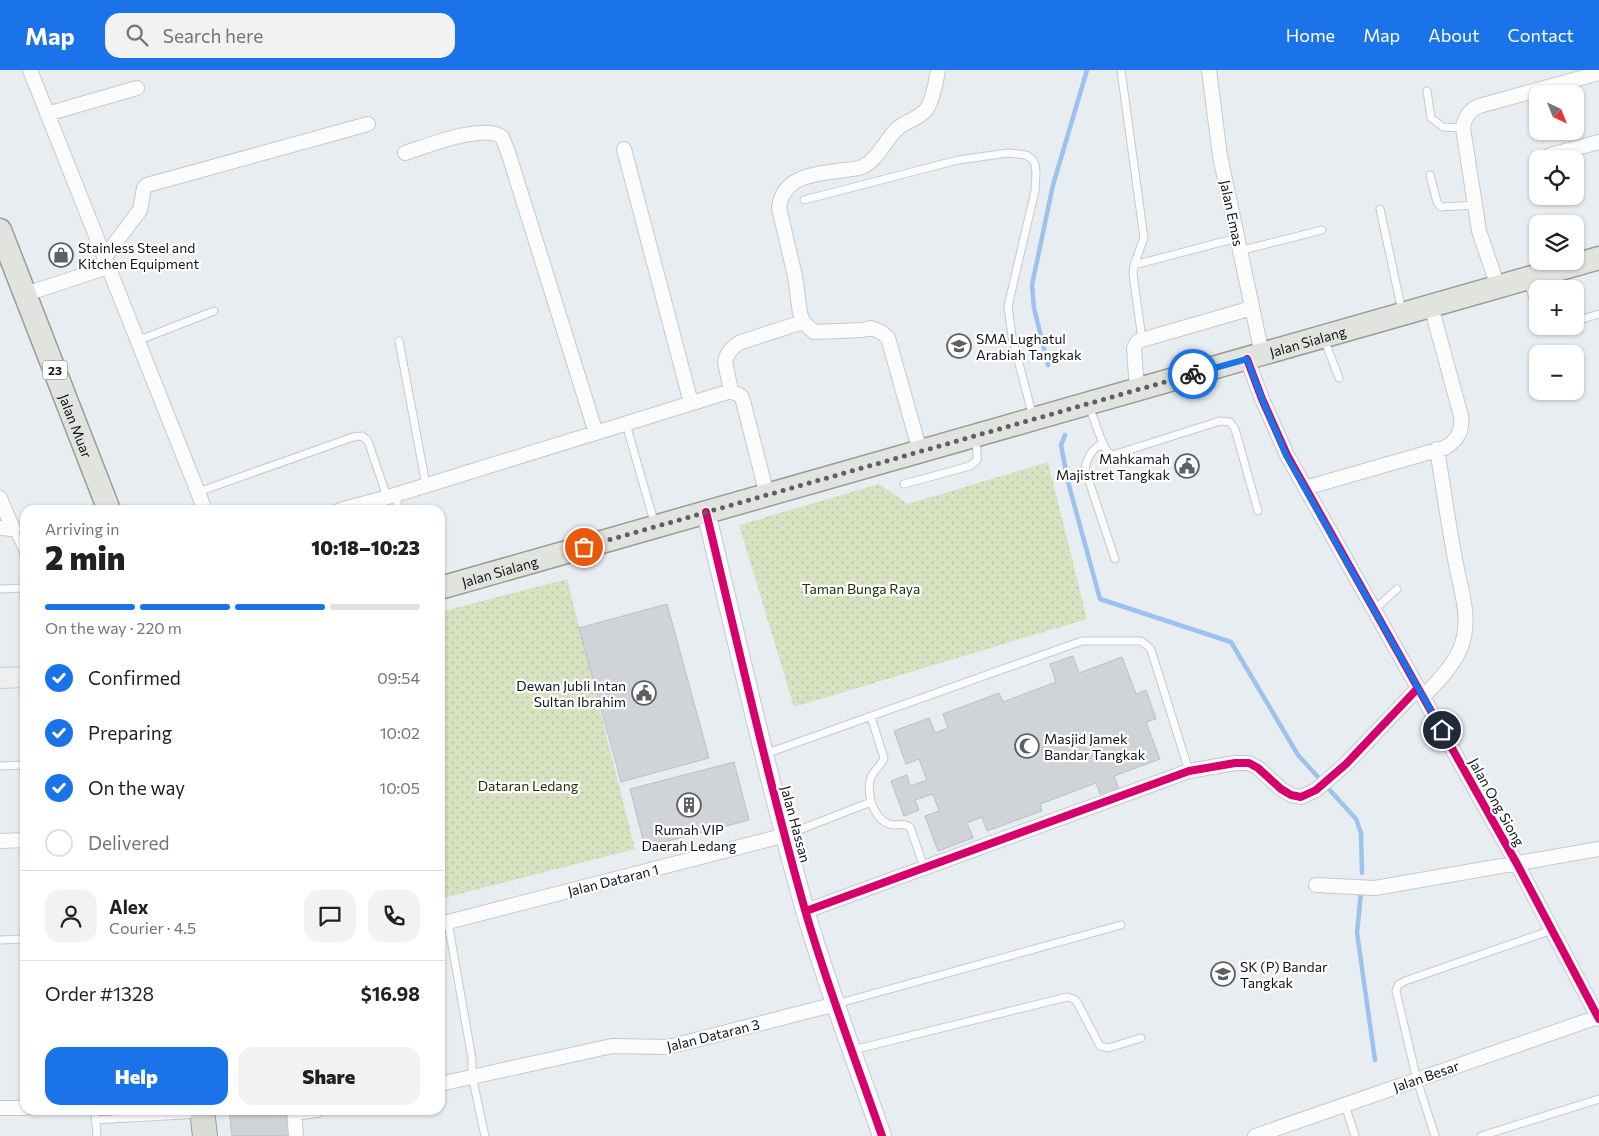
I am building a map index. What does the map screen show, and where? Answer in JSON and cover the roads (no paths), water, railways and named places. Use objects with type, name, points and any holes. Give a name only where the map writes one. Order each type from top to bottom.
[{"type":"main road","name":"Jalan Muar","points":[[0,230],[107,505]]},
{"type":"main road","name":"Jalan Sialang","points":[[445,587],[1599,258]]},
{"type":"main road","name":"Jalan Muar","points":[[0,269],[92,505]]},
{"type":"main road","points":[[0,678],[20,677]]},
{"type":"street","points":[[30,70],[203,505]]},
{"type":"street","points":[[920,452],[888,338],[881,332],[871,328],[814,332],[803,322],[795,276],[780,217],[780,198],[784,190],[805,176],[860,167],[873,160],[902,124],[920,116],[928,106],[935,87],[938,70]]},
{"type":"street","name":"Jalan Emas","points":[[1209,70],[1220,156],[1252,308],[1254,356]]},
{"type":"street","points":[[1498,287],[1478,231],[1463,128],[1467,117],[1476,108],[1599,73]]},
{"type":"street","points":[[47,114],[137,88]]},
{"type":"street","points":[[26,294],[106,263],[140,210],[144,188],[147,185],[368,124]]},
{"type":"street","points":[[405,153],[458,136],[484,131],[494,132],[502,137],[596,433]]},
{"type":"street","points":[[1569,150],[1599,142]]},
{"type":"street","points":[[624,149],[691,403]]},
{"type":"street","points":[[1305,488],[1437,449],[1451,444],[1457,438],[1462,424],[1431,306]]},
{"type":"street","points":[[1137,390],[1134,348],[1142,339],[1252,308]]},
{"type":"street","points":[[731,391],[725,362],[736,344],[803,322]]},
{"type":"street","name":"Jalan Ong Siong","points":[[1254,356],[1262,399],[1286,455],[1517,864],[1598,1018]]},
{"type":"street","points":[[358,505],[731,391],[741,396],[743,401],[767,495]]},
{"type":"street","points":[[806,911],[1189,771],[1235,763],[1249,763],[1258,768],[1290,795],[1301,797],[1316,790],[1420,693],[1447,671],[1460,648],[1465,630],[1466,607],[1455,562],[1437,449]]},
{"type":"street","points":[[0,498],[6,528]]},
{"type":"street","name":"Jalan Hassan","points":[[706,512],[764,754],[806,911],[882,1136]]},
{"type":"street","name":"Jalan Dataran 1","points":[[445,923],[786,835]]},
{"type":"street","points":[[0,841],[20,840]]},
{"type":"street","points":[[1316,885],[1375,888],[1599,849]]},
{"type":"street","name":"Jalan Dataran 3","points":[[445,1083],[612,1046],[668,1048],[836,1004]]},
{"type":"street","name":"Jalan Besar","points":[[1255,1136],[1285,1131],[1345,1105],[1396,1086],[1598,1018]]},
{"type":"street","points":[[0,1108],[20,1108]]},
{"type":"street","points":[[294,1115],[296,1136]]},
{"type":"lane","points":[[1121,70],[1144,238],[1134,265],[1133,274],[1142,339]]},
{"type":"lane","points":[[1426,92],[1431,118],[1443,127],[1463,128]]},
{"type":"lane","points":[[804,200],[958,160],[1008,153],[1026,155],[1032,159],[1035,164],[1036,173],[1035,191],[1008,306],[1012,337],[1034,419]]},
{"type":"lane","points":[[1430,175],[1437,202],[1441,207],[1475,205]]},
{"type":"lane","points":[[1380,209],[1403,314]]},
{"type":"lane","points":[[1134,265],[1238,244],[1322,230]]},
{"type":"lane","points":[[1527,279],[1529,285]]},
{"type":"lane","points":[[137,341],[214,311]]},
{"type":"lane","points":[[1584,318],[1599,314]]},
{"type":"lane","points":[[1323,337],[1339,378]]},
{"type":"lane","points":[[398,341],[426,485]]},
{"type":"lane","points":[[1088,404],[1104,448],[1109,453],[1117,454],[1220,421],[1230,422],[1235,429],[1258,511]]},
{"type":"lane","points":[[626,424],[656,527]]},
{"type":"lane","points":[[198,492],[353,437],[362,436],[368,441],[396,505]]},
{"type":"lane","points":[[904,484],[970,466],[977,460],[978,451],[974,436]]},
{"type":"lane","points":[[1103,443],[1093,449],[1088,456],[1085,469],[1115,559]]},
{"type":"lane","points":[[6,528],[20,548]]},
{"type":"lane","points":[[0,589],[20,588]]},
{"type":"lane","points":[[1374,610],[1397,589]]},
{"type":"lane","points":[[764,754],[1082,642],[1141,642],[1150,648],[1152,653],[1189,771]]},
{"type":"lane","points":[[871,717],[884,758],[870,779],[871,802],[879,817],[885,822],[892,825],[906,825],[910,827],[924,867]]},
{"type":"lane","points":[[0,766],[20,765]]},
{"type":"lane","points":[[786,835],[871,802]]},
{"type":"lane","points":[[836,1004],[1121,924]]},
{"type":"lane","points":[[445,928],[472,1059],[472,1076],[485,1136]]},
{"type":"lane","points":[[1435,1136],[1417,1080],[1396,991],[1398,985],[1405,980],[1552,930]]},
{"type":"lane","points":[[0,940],[20,939]]},
{"type":"lane","points":[[852,1050],[1067,997],[1074,998],[1077,1002],[1100,1046],[1108,1048],[1141,1038]]},
{"type":"lane","points":[[1481,1136],[1599,1099]]},
{"type":"lane","points":[[1345,1105],[1355,1136]]},
{"type":"lane","points":[[95,1115],[97,1136]]},
{"type":"lane","points":[[95,1120],[203,1120]]},
{"type":"waterway","points":[[1048,365],[1034,308],[1032,285],[1053,185],[1087,70]]},
{"type":"waterway","points":[[1065,435],[1061,445],[1068,482],[1100,599],[1231,642],[1298,755],[1356,819],[1361,833],[1362,873]]},
{"type":"waterway","points":[[1361,892],[1357,933],[1375,1060]]},
{"type":"place","name":"Stainless Steel and Kitchen Equipment","points":[[61,255]]},
{"type":"place","name":"SMA Lughatul Arabiah Tangkak","points":[[959,346]]},
{"type":"place","name":"Mahkamah Majistret Tangkak","points":[[1187,466]]},
{"type":"place","name":"Dewan Jubli Intan Sultan Ibrahim","points":[[644,693]]},
{"type":"place","name":"Masjid Jamek Bandar Tangkak","points":[[1027,746]]},
{"type":"place","name":"Rumah VIP Daerah Ledang","points":[[689,805]]},
{"type":"place","name":"SK (P) Bandar Tangkak","points":[[1223,974]]},
{"type":"park label","name":"Taman Bunga Raya","points":[[861,588]]},
{"type":"park label","name":"Dataran Ledang","points":[[528,785]]}]
